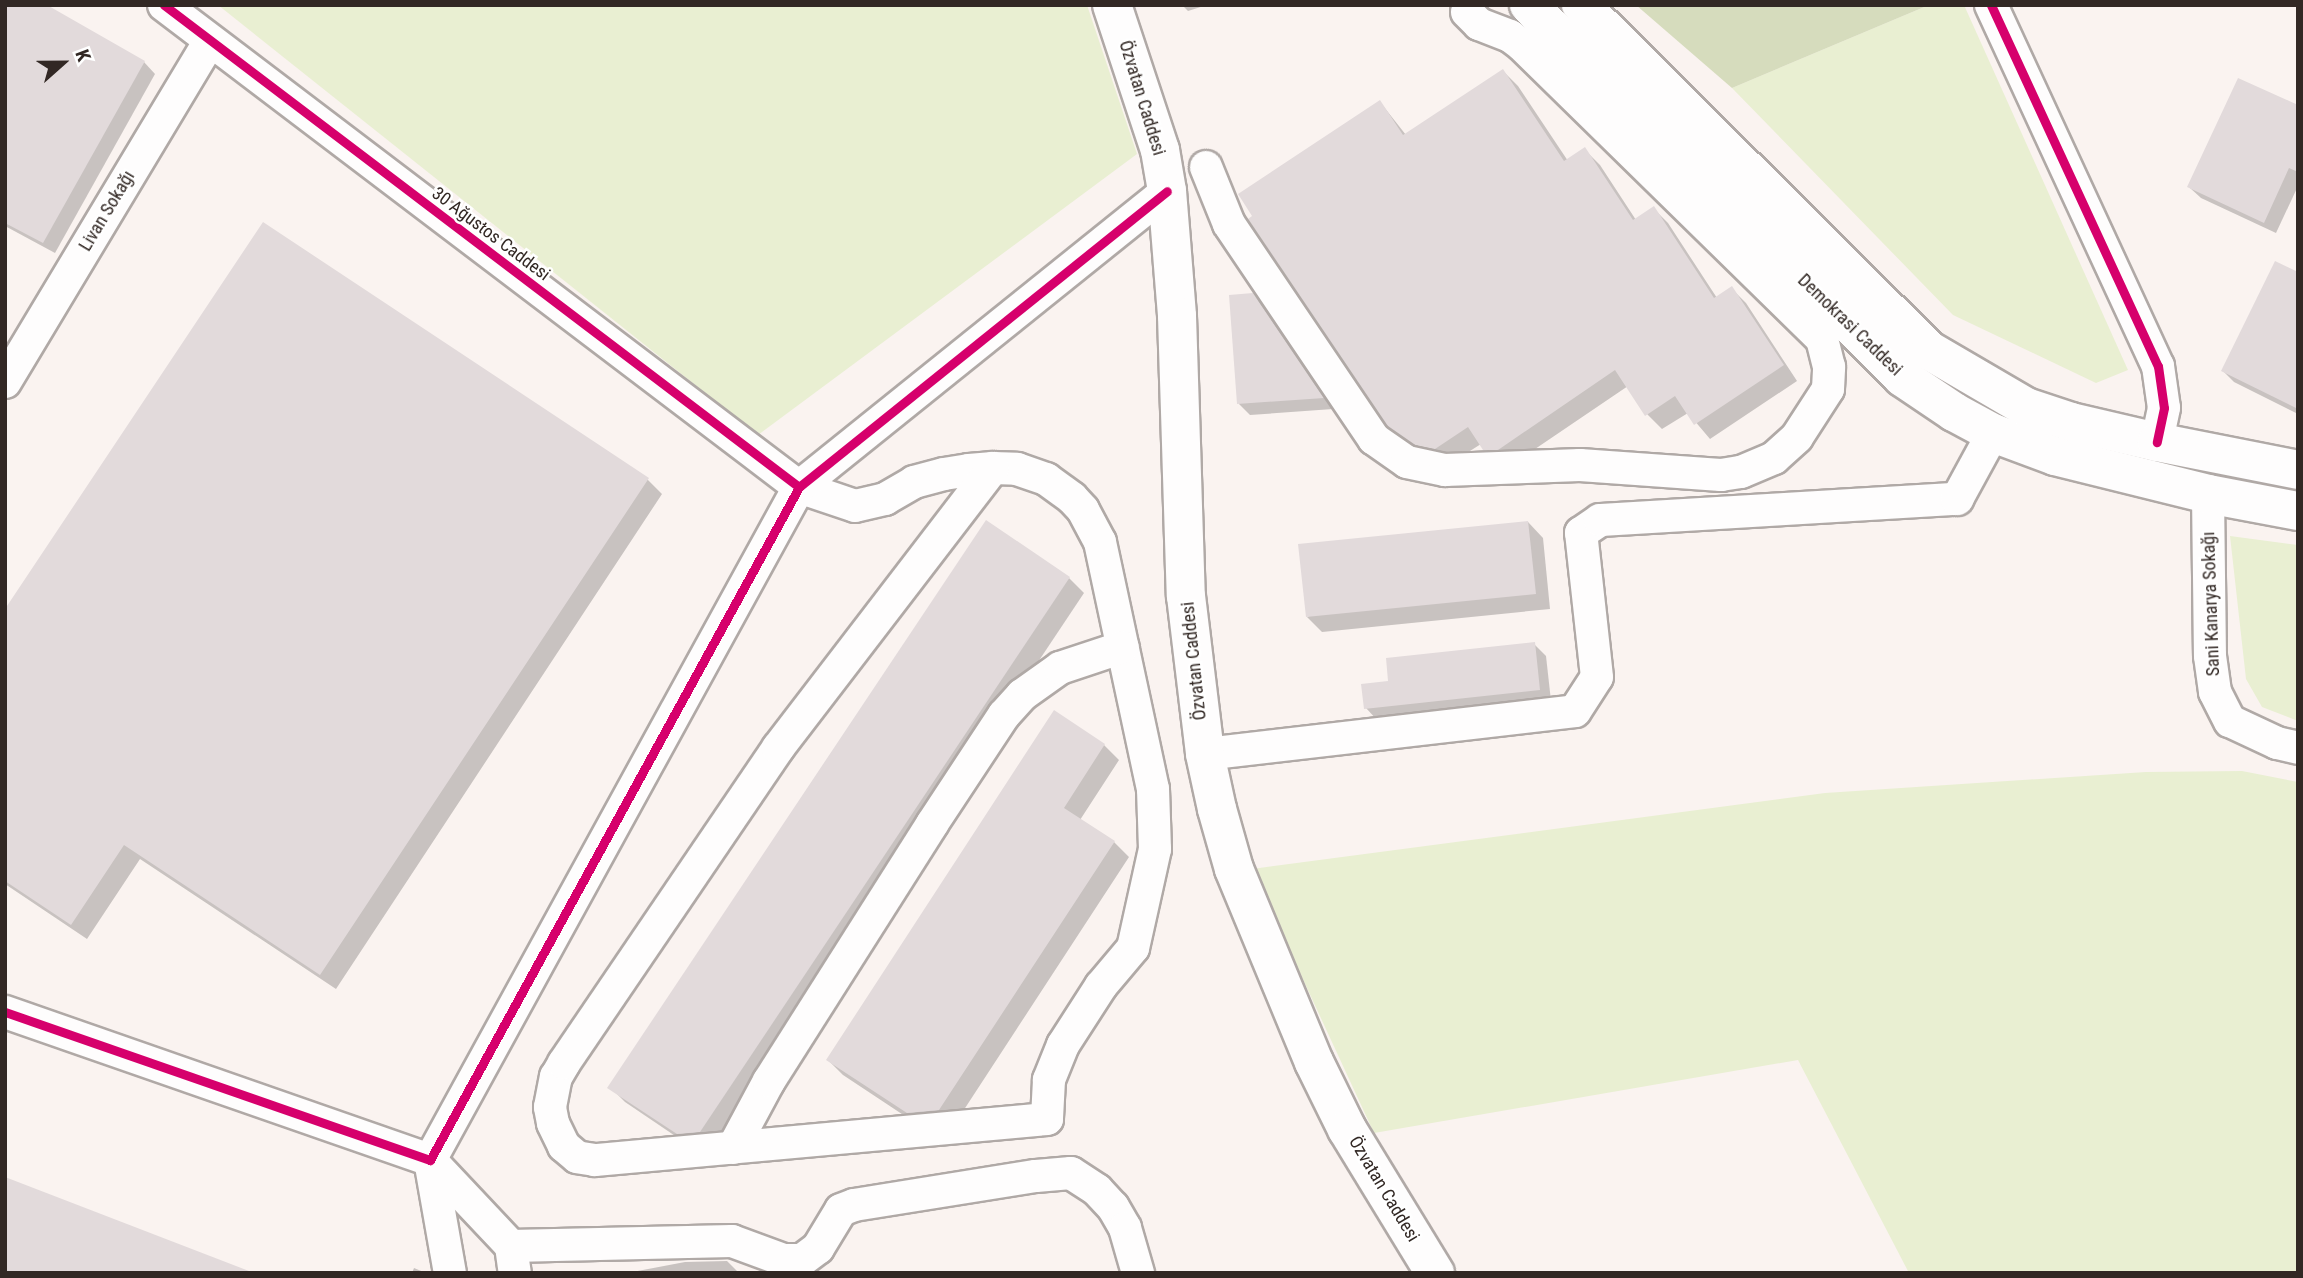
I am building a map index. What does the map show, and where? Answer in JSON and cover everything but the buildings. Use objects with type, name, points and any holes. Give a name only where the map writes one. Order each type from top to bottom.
[{"type":"main road","name":"Özvatan Caddesi","points":[[1112,5],[1156,138],[1167,191],[1177,316],[1186,596],[1205,754],[1234,869],[1314,1062],[1347,1129],[1435,1273]]},
{"type":"main road","name":"Demokrasi Caddesi","points":[[1530,5],[1902,377],[1993,433],[2055,456],[2208,495],[2298,511]]},
{"type":"main road","name":"Demokrasi Caddesi","points":[[1581,5],[1930,351],[2026,407],[2071,422],[2298,470]]},
{"type":"street","name":"30 Ağustos Caddesi","points":[[164,5],[799,487],[855,506],[885,499],[914,482],[944,474],[993,468],[1017,469],[1046,479],[1083,510],[1104,552],[1153,789],[1155,849],[1151,877],[1133,948],[1101,986],[1055,1062],[1049,1080],[1047,1119],[733,1148]]},
{"type":"street","points":[[1992,5],[2158,366],[2164,408],[2157,442]]},
{"type":"street","points":[[1206,167],[1229,224],[1374,439],[1407,461],[1446,470],[1580,465],[1721,475],[1741,472],[1774,458],[1797,437],[1828,389],[1829,367],[1822,339],[1522,45],[1479,24],[1467,12]]},
{"type":"street","name":"Livan Sokağı","points":[[5,382],[14,342],[210,41]]},
{"type":"street","points":[[450,1273],[430,1160],[799,487],[1167,191]]},
{"type":"street","points":[[1205,754],[1575,711],[1597,677],[1581,533],[1600,520],[1957,499],[1993,433]]},
{"type":"street","points":[[993,468],[778,748],[556,1077],[551,1107],[553,1123],[564,1146],[577,1157],[595,1160],[733,1148],[776,1069],[1004,715],[1022,695],[1060,668],[1123,647]]},
{"type":"street","name":"Sani Kanarya Sokağı","points":[[2208,495],[2210,656],[2215,692],[2230,721],[2277,743],[2298,748]]},
{"type":"street","points":[[5,1012],[430,1160],[513,1259],[732,1241],[784,1260],[802,1260],[818,1248],[841,1210],[855,1205],[1036,1175],[1071,1173],[1097,1190],[1112,1208],[1125,1228],[1138,1273]]},
{"type":"green space","points":[[218,5],[1087,5],[1137,154],[758,435]]},
{"type":"green space","points":[[1636,5],[1929,5],[1732,88]]},
{"type":"green space","points":[[1929,5],[1964,5],[2128,370],[2096,383],[1953,315],[1732,88]]},
{"type":"green space","points":[[2230,536],[2298,545],[2298,721],[2262,707],[2246,679]]},
{"type":"green space","points":[[2242,771],[2298,782],[2298,1273],[1909,1273],[1798,1060],[1374,1133],[1252,869],[1825,793],[2146,772]]},
{"type":"cycle path","points":[[164,5],[799,487]]},
{"type":"cycle path","points":[[1991,5],[2158,366],[2164,408],[2157,442]]},
{"type":"cycle path","points":[[5,1012],[430,1160],[799,487],[1167,191]]}]
